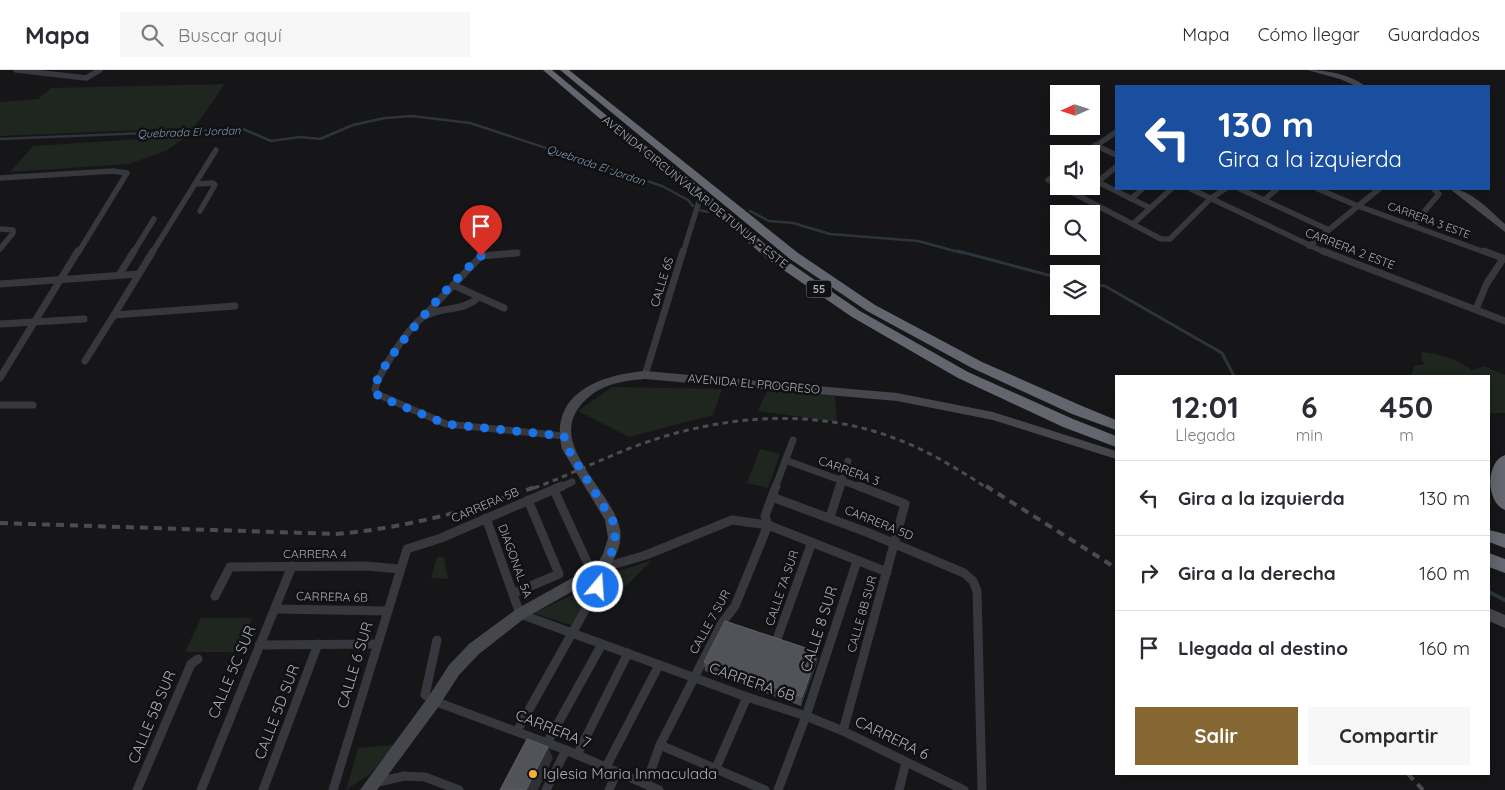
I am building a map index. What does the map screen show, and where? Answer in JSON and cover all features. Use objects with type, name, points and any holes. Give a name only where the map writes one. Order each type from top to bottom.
[{"type":"highway","name":"AVENIDA CIRCUNVALAR DE TUNJA - ESTE","points":[[547,70],[614,127],[689,184],[770,255],[856,314],[963,375],[1068,423],[1115,442]]},
{"type":"highway","name":"AVENIDA CIRCUNVALAR DE TUNJA - ESTE","points":[[564,70],[794,256],[871,308],[977,365],[1077,410],[1115,425]]},
{"type":"highway","points":[[1490,464],[1505,460]]},
{"type":"highway","points":[[1505,460],[1498,469],[1497,483],[1505,504]]},
{"type":"highway","points":[[1490,536],[1505,541]]},
{"type":"highway","points":[[1490,560],[1505,566]]},
{"type":"main road","points":[[1311,70],[1342,77],[1359,85]]},
{"type":"main road","points":[[1456,190],[1474,202],[1505,229]]},
{"type":"main road","name":"AVENIDA EL PROGRESO","points":[[564,436],[565,423],[572,408],[582,396],[609,380],[645,375],[897,396],[993,416],[1115,455]]},
{"type":"main road","points":[[370,787],[454,670],[474,649],[520,614],[602,568],[613,550],[615,539],[614,523],[568,449],[564,436]]},
{"type":"main road","points":[[1490,614],[1505,622]]},
{"type":"street","points":[[16,70],[86,78],[100,70]]},
{"type":"street","points":[[1095,145],[1115,133]]},
{"type":"street","points":[[1100,147],[1115,155]]},
{"type":"street","points":[[85,361],[216,150]]},
{"type":"street","points":[[1100,180],[1115,168]]},
{"type":"street","points":[[0,178],[113,171],[127,173],[0,378]]},
{"type":"street","points":[[196,184],[213,183],[215,185],[200,211]]},
{"type":"street","points":[[1100,183],[1150,208]]},
{"type":"street","points":[[1131,199],[1141,190]]},
{"type":"street","points":[[1133,224],[1170,190]]},
{"type":"street","name":"CARRERA 2 ESTE","points":[[1193,190],[1309,246],[1505,321]]},
{"type":"street","points":[[1080,196],[1161,240],[1170,239],[1211,198],[1223,190]]},
{"type":"street","points":[[1242,190],[1329,230]]},
{"type":"street","points":[[1264,200],[1276,190]]},
{"type":"street","name":"CARRERA 3 ESTE","points":[[1320,190],[1358,206],[1504,259]]},
{"type":"street","points":[[1309,246],[1377,190]]},
{"type":"street","points":[[1413,225],[1439,194],[1435,190]]},
{"type":"street","name":"CALLE 6S","points":[[645,375],[701,196]]},
{"type":"street","points":[[119,275],[154,219]]},
{"type":"street","points":[[0,229],[13,230],[13,233],[0,249]]},
{"type":"street","points":[[517,253],[481,256],[424,316],[390,359],[377,379],[375,389],[378,396],[446,424],[564,436]]},
{"type":"street","points":[[1476,309],[1482,291],[1492,272],[1504,259]]},
{"type":"street","points":[[0,284],[139,274]]},
{"type":"street","points":[[453,285],[504,308]]},
{"type":"street","points":[[424,316],[468,307],[479,297]]},
{"type":"street","points":[[114,315],[235,306]]},
{"type":"street","points":[[0,324],[84,319]]},
{"type":"street","points":[[0,405],[33,405]]},
{"type":"street","name":"CALLE 7 SUR","points":[[646,784],[660,746],[694,678],[727,625],[768,525],[765,516],[794,440]]},
{"type":"street","name":"CARRERA 3","points":[[785,460],[905,504]]},
{"type":"street","points":[[830,517],[848,461]]},
{"type":"street","name":"CARRERA 5B","points":[[407,549],[441,538],[572,482]]},
{"type":"street","points":[[554,490],[586,562]]},
{"type":"street","name":"CARRERA 5D","points":[[772,497],[895,542],[964,573],[973,581],[977,591],[982,790]]},
{"type":"street","points":[[514,593],[559,574],[528,500]]},
{"type":"street","name":"CALLE 8B SUR","points":[[842,731],[905,504]]},
{"type":"street","name":"DIAGONAL 5A","points":[[486,518],[520,614]]},
{"type":"street","points":[[517,731],[598,587],[602,568],[646,555],[732,520],[768,525],[887,572]]},
{"type":"street","name":"CALLE 7A SUR","points":[[776,642],[812,542]]},
{"type":"street","name":"CALLE 6 SUR","points":[[334,790],[407,549]]},
{"type":"street","name":"CALLE 8 SUR","points":[[778,790],[806,716],[822,657],[857,561]]},
{"type":"street","name":"CALLE 5C SUR","points":[[201,790],[292,566]]},
{"type":"street","name":"CARRERA 4","points":[[215,596],[230,567],[366,566],[400,569]]},
{"type":"street","name":"CARRERA 6B","points":[[276,609],[387,611]]},
{"type":"street","name":"CARRERA 6B","points":[[520,614],[747,697],[806,716]]},
{"type":"street","points":[[434,700],[425,695],[437,640]]},
{"type":"street","name":"CALLE 5D SUR","points":[[263,790],[318,644]]},
{"type":"street","points":[[259,645],[377,644]]},
{"type":"street","points":[[547,743],[602,644]]},
{"type":"street","points":[[577,755],[628,653]]},
{"type":"street","name":"CALLE 5B SUR","points":[[137,790],[191,664],[198,659]]},
{"type":"street","points":[[606,767],[659,665]]},
{"type":"street","points":[[716,768],[747,697]]},
{"type":"street","name":"CARRERA 7","points":[[434,700],[566,750],[659,790]]},
{"type":"street","name":"CARRERA 6","points":[[806,716],[842,731],[964,790]]},
{"type":"street","points":[[660,746],[765,790]]},
{"type":"street","points":[[546,790],[566,750]]},
{"type":"street","points":[[899,790],[906,762]]},
{"type":"street","points":[[609,790],[617,772]]},
{"type":"street","points":[[370,787],[404,776],[425,777],[459,790]]},
{"type":"shaded area","points":[[225,84],[194,128],[0,136],[0,102],[38,99],[51,88]]},
{"type":"shaded area","points":[[187,136],[166,151],[129,164],[10,172],[33,146]]},
{"type":"shaded area","points":[[1422,352],[1436,354],[1460,363],[1472,370],[1485,366],[1505,375],[1505,413],[1490,413],[1490,375],[1411,375],[1414,366],[1425,364],[1421,359]]},
{"type":"shaded area","points":[[612,387],[722,389],[713,415],[629,437],[578,411]]},
{"type":"shaded area","points":[[767,391],[835,396],[837,422],[758,411]]},
{"type":"shaded area","points":[[760,449],[780,454],[768,488],[747,483]]},
{"type":"shaded area","points":[[437,557],[444,557],[448,579],[431,578]]},
{"type":"shaded area","points":[[652,560],[625,587],[613,573]]},
{"type":"shaded area","points":[[593,586],[571,625],[533,613]]},
{"type":"shaded area","points":[[201,618],[252,618],[238,652],[185,652]]},
{"type":"shaded area","points":[[394,745],[370,774],[346,790],[358,748]]},
{"type":"building","points":[[725,621],[818,652],[802,697],[704,662]]},
{"type":"building","points":[[527,739],[548,747],[526,790],[500,790]]},
{"type":"waterway","name":"Quebrada El Jordan","points":[[0,139],[243,129],[271,141],[300,137],[320,139],[353,125],[385,118],[412,116],[470,123],[662,186],[688,200],[693,206]]},
{"type":"waterway","points":[[699,210],[708,212]]},
{"type":"waterway","points":[[750,211],[769,221],[793,223],[830,234],[918,241],[962,253]]},
{"type":"waterway","points":[[958,251],[1050,276]]},
{"type":"waterway","points":[[1100,285],[1105,286],[1222,353],[1233,375]]},
{"type":"waterway","points":[[1490,592],[1505,600]]},
{"type":"railway","points":[[534,488],[633,447],[677,433],[739,421],[770,419],[802,419],[864,428],[918,448],[942,460],[987,488]]},
{"type":"railway","points":[[0,523],[336,534],[413,523],[488,503],[538,486]]},
{"type":"railway","points":[[986,486],[1115,567]]},
{"type":"railway","points":[[1409,775],[1423,790]]},
{"type":"place","name":"Iglesia Maria Inmaculada","points":[[533,774]]},
{"type":"route","points":[[481,256],[474,261],[424,316],[390,359],[377,379],[375,389],[378,396],[446,424],[564,436],[568,449],[614,523],[615,539],[613,550],[602,568],[598,587]]}]
